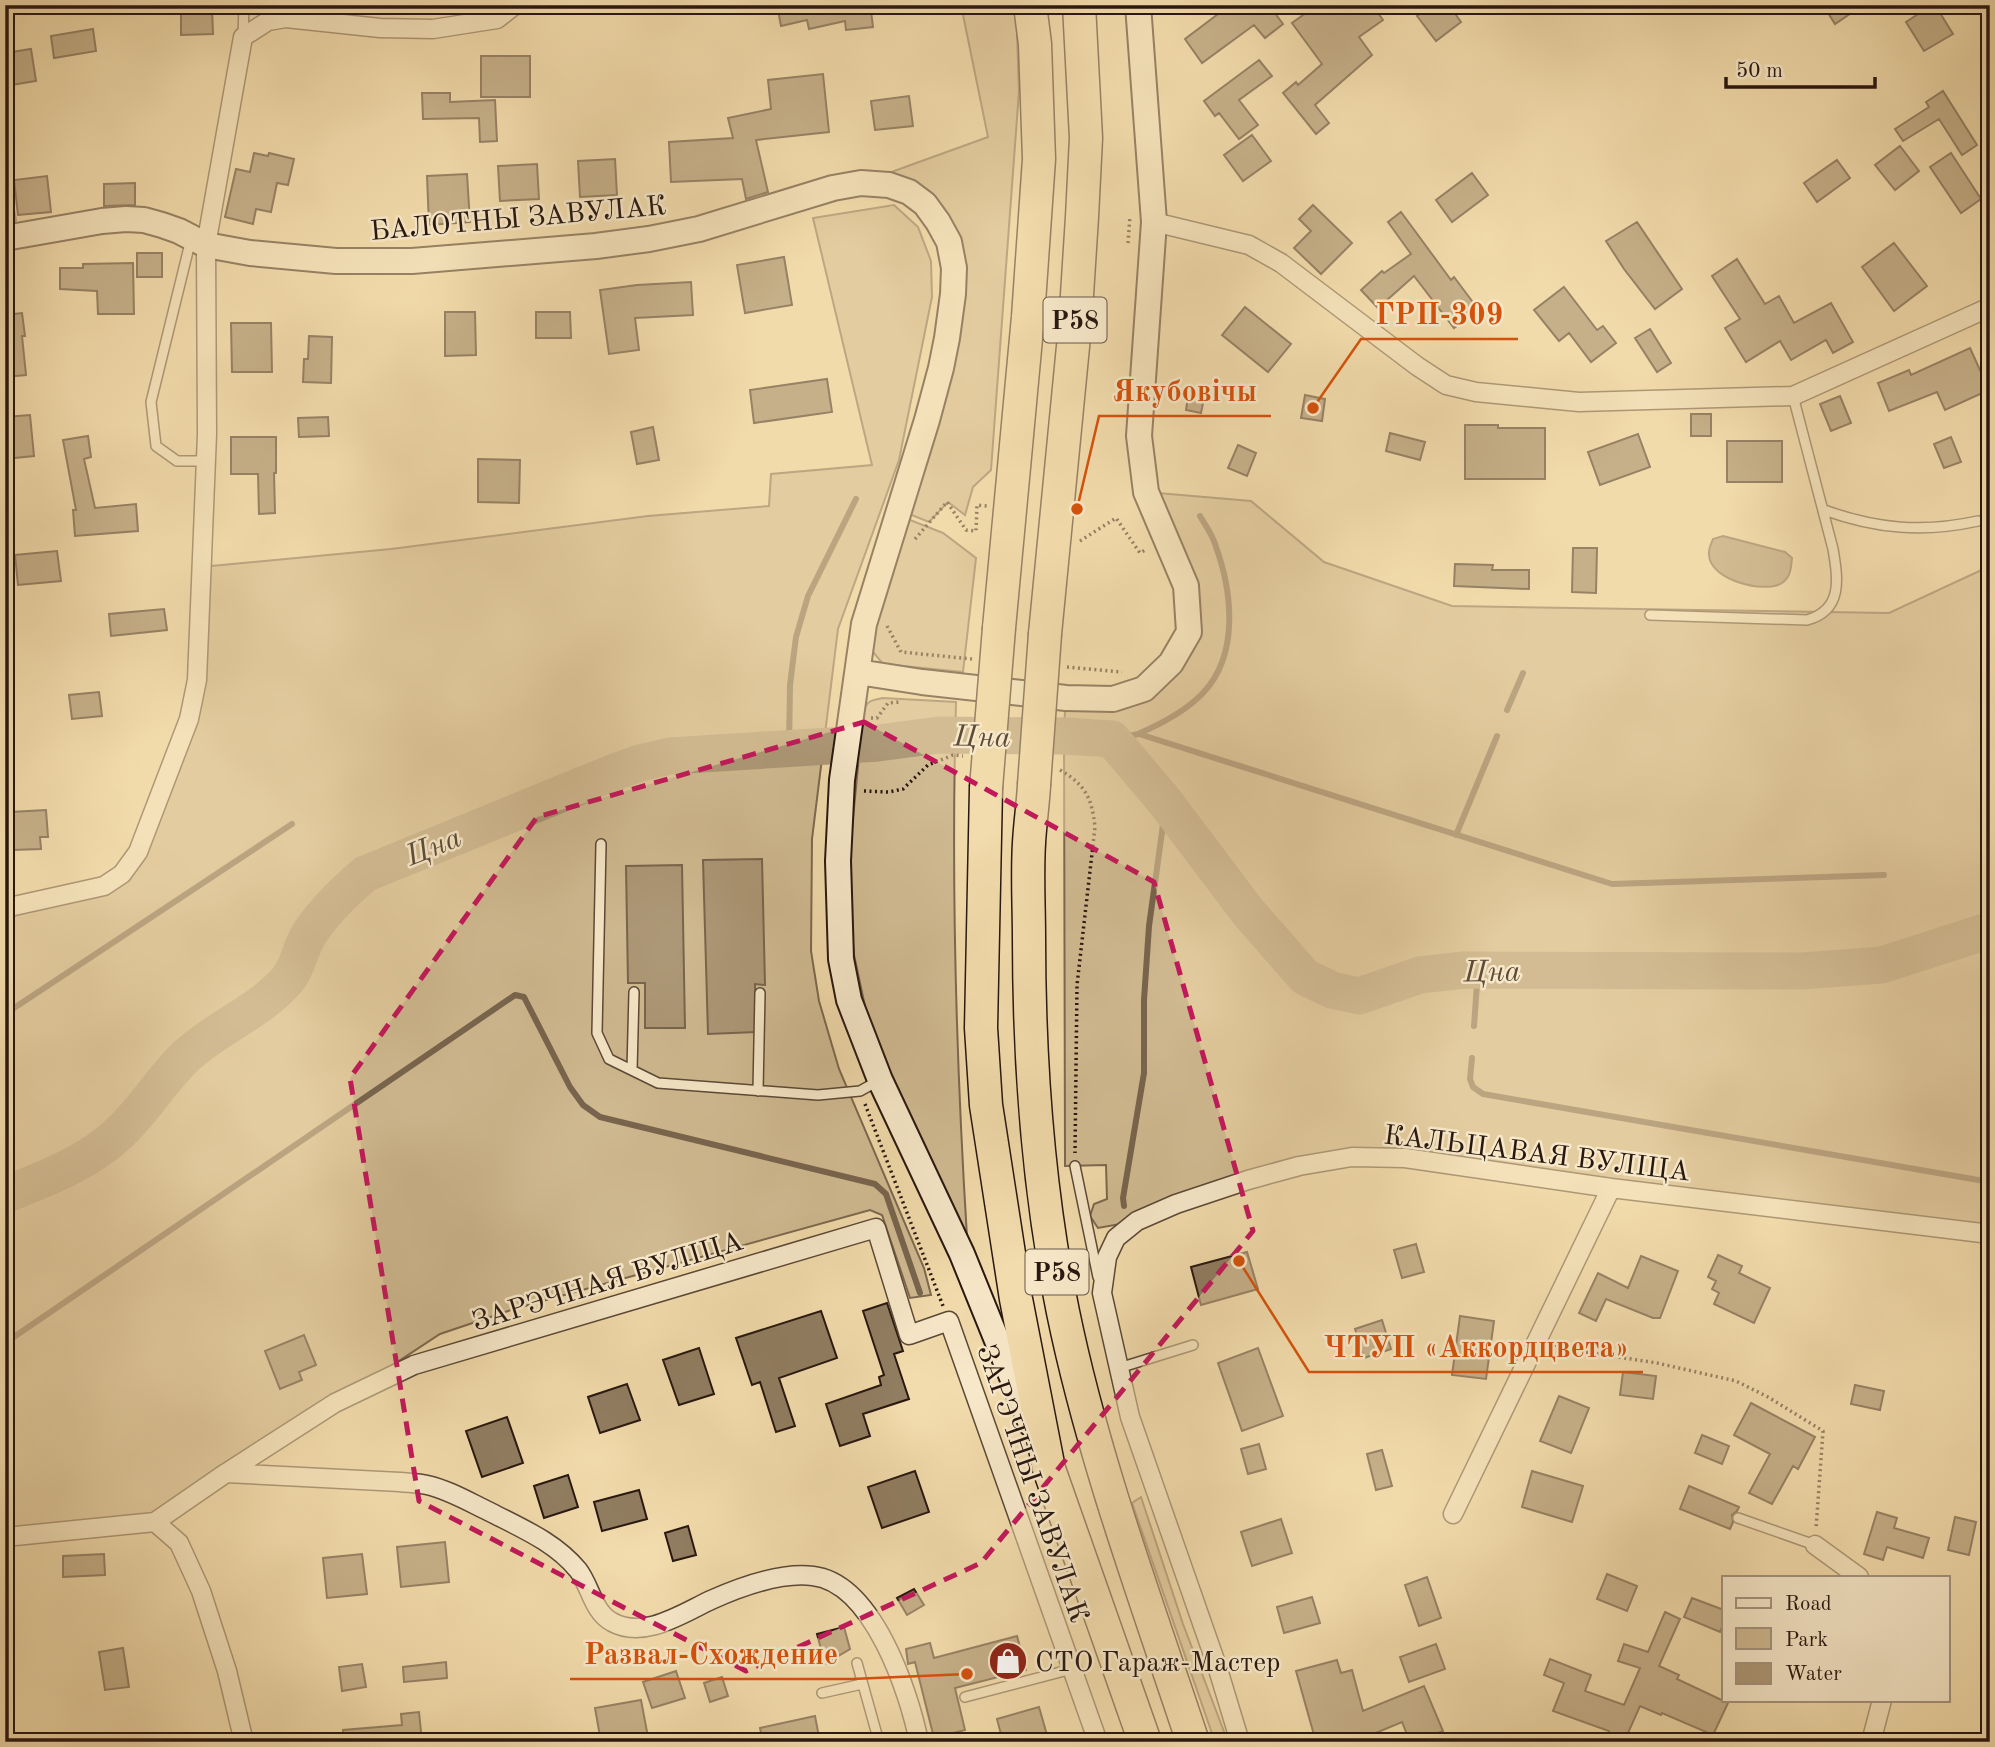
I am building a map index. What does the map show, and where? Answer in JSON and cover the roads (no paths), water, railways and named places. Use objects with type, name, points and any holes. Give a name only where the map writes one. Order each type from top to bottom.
[{"type":"highway","name":"Р58","points":[[1030,5],[1035,44],[1038,159],[1028,317],[986,789],[981,1028],[986,1105],[1016,1299],[1049,1469],[1145,1742]]},
{"type":"highway","name":"Р58","points":[[1079,5],[1086,138],[1082,217],[1075,326],[1045,634],[1029,844],[1029,992],[1036,1124],[1047,1217],[1063,1312],[1078,1376],[1113,1502],[1193,1742]]},
{"type":"main road","points":[[858,672],[922,682],[1053,696],[1112,699],[1144,689],[1171,663],[1189,632],[1186,586],[1146,492],[1139,436],[1154,222],[1138,5]]},
{"type":"main road","name":"БАЛОТНЫ ЗАВУЛАК","points":[[5,238],[102,221],[144,220],[199,241],[250,253],[336,261],[412,261],[649,239],[699,229],[833,188],[861,183],[889,185],[909,192],[925,204],[949,242],[954,268],[953,294],[941,368],[864,624],[842,780],[838,861],[841,959],[849,1000],[880,1080],[962,1254],[1049,1469]]},
{"type":"street","points":[[5,908],[104,886],[122,874],[138,852],[189,719],[197,680],[206,461],[199,241],[243,37],[268,21],[286,18],[380,28],[433,29],[496,19],[514,8],[514,5]]},
{"type":"street","points":[[1154,222],[1249,245],[1280,263],[1446,385],[1476,392],[1579,402],[1793,396],[1990,307]]},
{"type":"street","name":"КАЛЬЦАВАЯ ВУЛІЦА","points":[[1240,1742],[1217,1666],[1130,1417],[1102,1293],[1107,1257],[1116,1238],[1137,1221],[1176,1204],[1248,1180],[1299,1166],[1352,1157],[1405,1158],[1611,1188],[1990,1234]]},
{"type":"street","points":[[1453,1514],[1611,1188]]},
{"type":"street","name":"ЗАРЭЧНАЯ ВУЛІЦА","points":[[155,1522],[335,1404],[415,1364],[876,1228],[909,1335],[949,1321]]},
{"type":"street","name":"ЗАРЭЧНЫ ЗАВУЛАК","points":[[949,1321],[1098,1742]]},
{"type":"street","points":[[226,1474],[400,1482],[427,1485],[454,1494],[536,1536],[565,1556],[580,1572],[601,1613],[611,1622],[626,1628],[641,1628],[661,1623],[760,1582],[801,1575],[827,1579],[854,1598],[882,1635],[902,1685],[919,1742]]},
{"type":"street","points":[[5,1537],[155,1522],[179,1543],[201,1591],[228,1671],[244,1742]]},
{"type":"street","points":[[1815,1545],[1858,1576]]},
{"type":"street","points":[[1871,1742],[1881,1702]]},
{"type":"lane","points":[[243,37],[244,5]]},
{"type":"lane","points":[[199,241],[151,402],[156,446],[177,461],[206,461]]},
{"type":"lane","points":[[1650,615],[1807,620],[1820,617],[1831,604],[1836,595],[1835,560],[1793,396]]},
{"type":"lane","points":[[1824,510],[1885,527],[1920,528],[1978,521]]},
{"type":"lane","points":[[601,844],[597,1033],[609,1059],[659,1083],[758,1091],[818,1095],[860,1091],[880,1080]]},
{"type":"lane","points":[[632,1070],[634,992]]},
{"type":"lane","points":[[758,1091],[760,993]]},
{"type":"lane","points":[[1075,1166],[1102,1293]]},
{"type":"lane","points":[[1119,1368],[1193,1345]]},
{"type":"lane","points":[[1738,1518],[1815,1545]]},
{"type":"lane","points":[[857,1662],[880,1742]]},
{"type":"lane","points":[[965,1696],[1072,1669]]},
{"type":"lane","points":[[822,1693],[862,1684]]},
{"type":"water","points":[[1723,536],[1785,552],[1792,558],[1787,578],[1774,586],[1763,587],[1728,578],[1712,564],[1709,555],[1713,539]]},
{"type":"water","points":[[762,859],[765,985],[755,984],[756,1032],[708,1034],[703,860]]},
{"type":"water","points":[[682,865],[685,1028],[645,1028],[645,983],[628,983],[626,866]]},
{"type":"waterway","points":[[789,747],[790,685],[796,637],[808,596],[856,499]]},
{"type":"waterway","points":[[1140,733],[1174,716],[1203,693],[1223,660],[1229,621],[1226,581],[1214,540],[1200,516]]},
{"type":"waterway","points":[[1507,710],[1523,673]]},
{"type":"waterway","points":[[1112,739],[1139,734],[1612,884],[1884,875]]},
{"type":"waterway","name":"Цна","points":[[5,1195],[78,1163],[117,1135],[183,1059],[264,1001],[288,979],[314,927],[334,903],[365,874],[612,773],[670,756],[878,743],[939,735],[1112,739],[1166,803],[1248,912],[1305,977],[1332,990],[1359,996],[1420,975],[1464,970],[1802,971],[1882,965],[1990,930]]},
{"type":"waterway","points":[[1456,835],[1497,736]]},
{"type":"waterway","points":[[1124,1206],[1123,1198],[1144,1073],[1144,1000],[1149,926],[1166,803]]},
{"type":"waterway","points":[[5,1014],[292,824]]},
{"type":"waterway","points":[[1474,1026],[1478,970]]},
{"type":"waterway","points":[[5,1343],[515,995],[524,997],[570,1087],[583,1105],[600,1117],[875,1184],[886,1194],[920,1293]]},
{"type":"waterway","points":[[1472,1058],[1470,1079],[1473,1087],[1483,1094],[1990,1182]]},
{"type":"place","name":"ГРП-309","points":[[1313,408]]},
{"type":"place","name":"Якубовічы","points":[[1077,509]]},
{"type":"place","name":"ЧТУП «Аккордцвета»","points":[[1239,1261]]},
{"type":"place","name":"СТО Гараж-Мастер","points":[[1008,1661]]},
{"type":"place","name":"Развал-Схождение","points":[[967,1674]]}]
